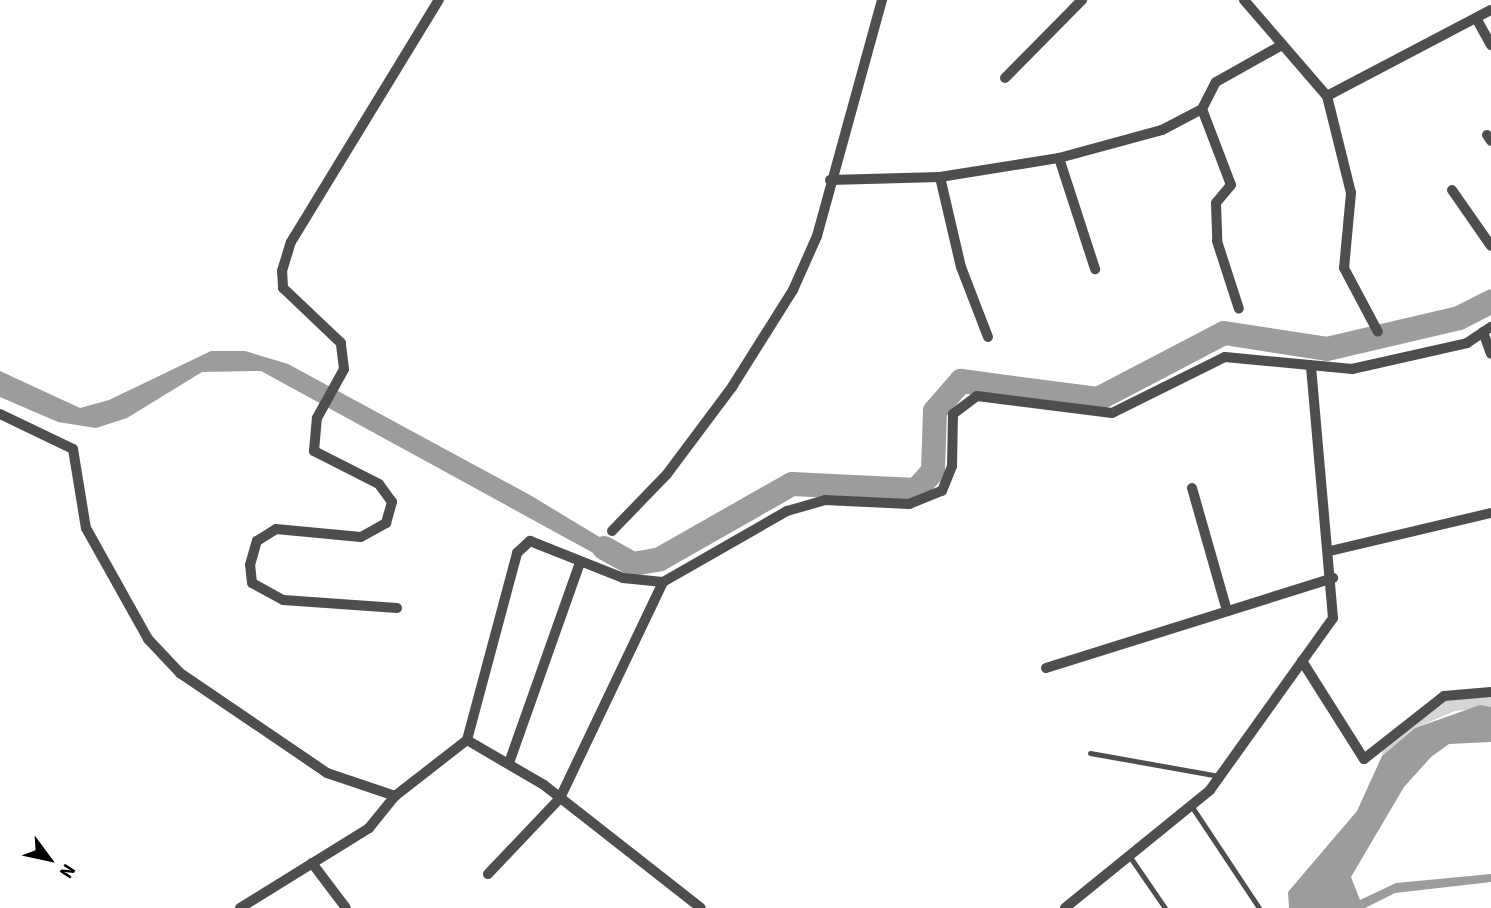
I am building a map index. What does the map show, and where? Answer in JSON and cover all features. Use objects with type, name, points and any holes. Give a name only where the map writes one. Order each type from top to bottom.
[{"type":"street","points":[[397,608],[283,600],[251,583],[257,541],[276,529],[361,537],[386,523],[391,502],[379,484],[314,451],[317,418],[344,369],[341,343],[283,288],[282,271],[290,242],[439,0]]},
{"type":"street","points":[[612,531],[683,453],[786,301],[817,236],[830,180],[882,0]]},
{"type":"street","points":[[1005,78],[1082,0]]},
{"type":"street","points":[[1244,0],[1327,96],[1351,194],[1344,268],[1378,332]]},
{"type":"street","points":[[1327,96],[1491,10]]},
{"type":"street","points":[[1476,18],[1491,45]]},
{"type":"street","points":[[830,180],[940,177],[1059,158],[1161,130],[1202,108],[1216,82],[1282,45]]},
{"type":"street","points":[[1202,108],[1231,185],[1216,203],[1217,241],[1239,309]]},
{"type":"street","points":[[1059,158],[1095,269]]},
{"type":"street","points":[[940,177],[961,267],[988,337]]},
{"type":"street","points":[[1452,190],[1491,246]]},
{"type":"street","points":[[488,874],[560,798],[663,582],[787,510],[825,500],[909,504],[942,491],[952,466],[953,414],[977,396],[1112,413],[1225,357],[1311,368],[1390,361],[1468,343],[1487,330],[1491,354]]},
{"type":"street","points":[[1065,908],[1192,807],[1219,776],[1332,618],[1333,578],[1311,368]]},
{"type":"street","points":[[0,414],[73,449],[86,528],[148,639],[180,673],[327,773],[395,796]]},
{"type":"street","points":[[1192,488],[1227,611]]},
{"type":"street","points":[[1330,551],[1491,513]]},
{"type":"street","points":[[240,908],[369,828],[395,796],[467,740],[517,553],[530,541],[580,562],[663,582]]},
{"type":"street","points":[[509,763],[580,562]]},
{"type":"street","points":[[1046,668],[1333,578]]},
{"type":"street","points":[[1302,661],[1364,759],[1444,696],[1491,692]]},
{"type":"street","points":[[467,740],[509,763],[560,798],[701,908]]},
{"type":"street","points":[[312,863],[346,908]]},
{"type":"lane","points":[[1090,752],[1219,776]]},
{"type":"lane","points":[[1192,807],[1259,908]]},
{"type":"lane","points":[[1130,857],[1165,908]]},
{"type":"shaded area","points":[[211,351],[245,351],[288,364],[530,495],[626,553],[633,564],[597,555],[261,371],[202,372],[127,418],[96,428],[58,422],[0,397],[0,371],[80,408],[109,400]]},
{"type":"shaded area","points":[[1491,695],[1491,707],[1455,711],[1415,728],[1382,756],[1383,744],[1443,701]]},
{"type":"shaded area","points":[[1480,705],[1491,707],[1491,742],[1449,744],[1431,757],[1404,787],[1351,877],[1360,900],[1396,883],[1491,874],[1491,882],[1395,893],[1365,908],[1289,908],[1288,892],[1357,811],[1382,756],[1415,728]]},
{"type":"waterway","points":[[604,548],[633,564],[660,559],[792,484],[916,490],[933,471],[935,411],[961,381],[1098,399],[1224,333],[1327,349],[1459,318],[1491,302]]}]
